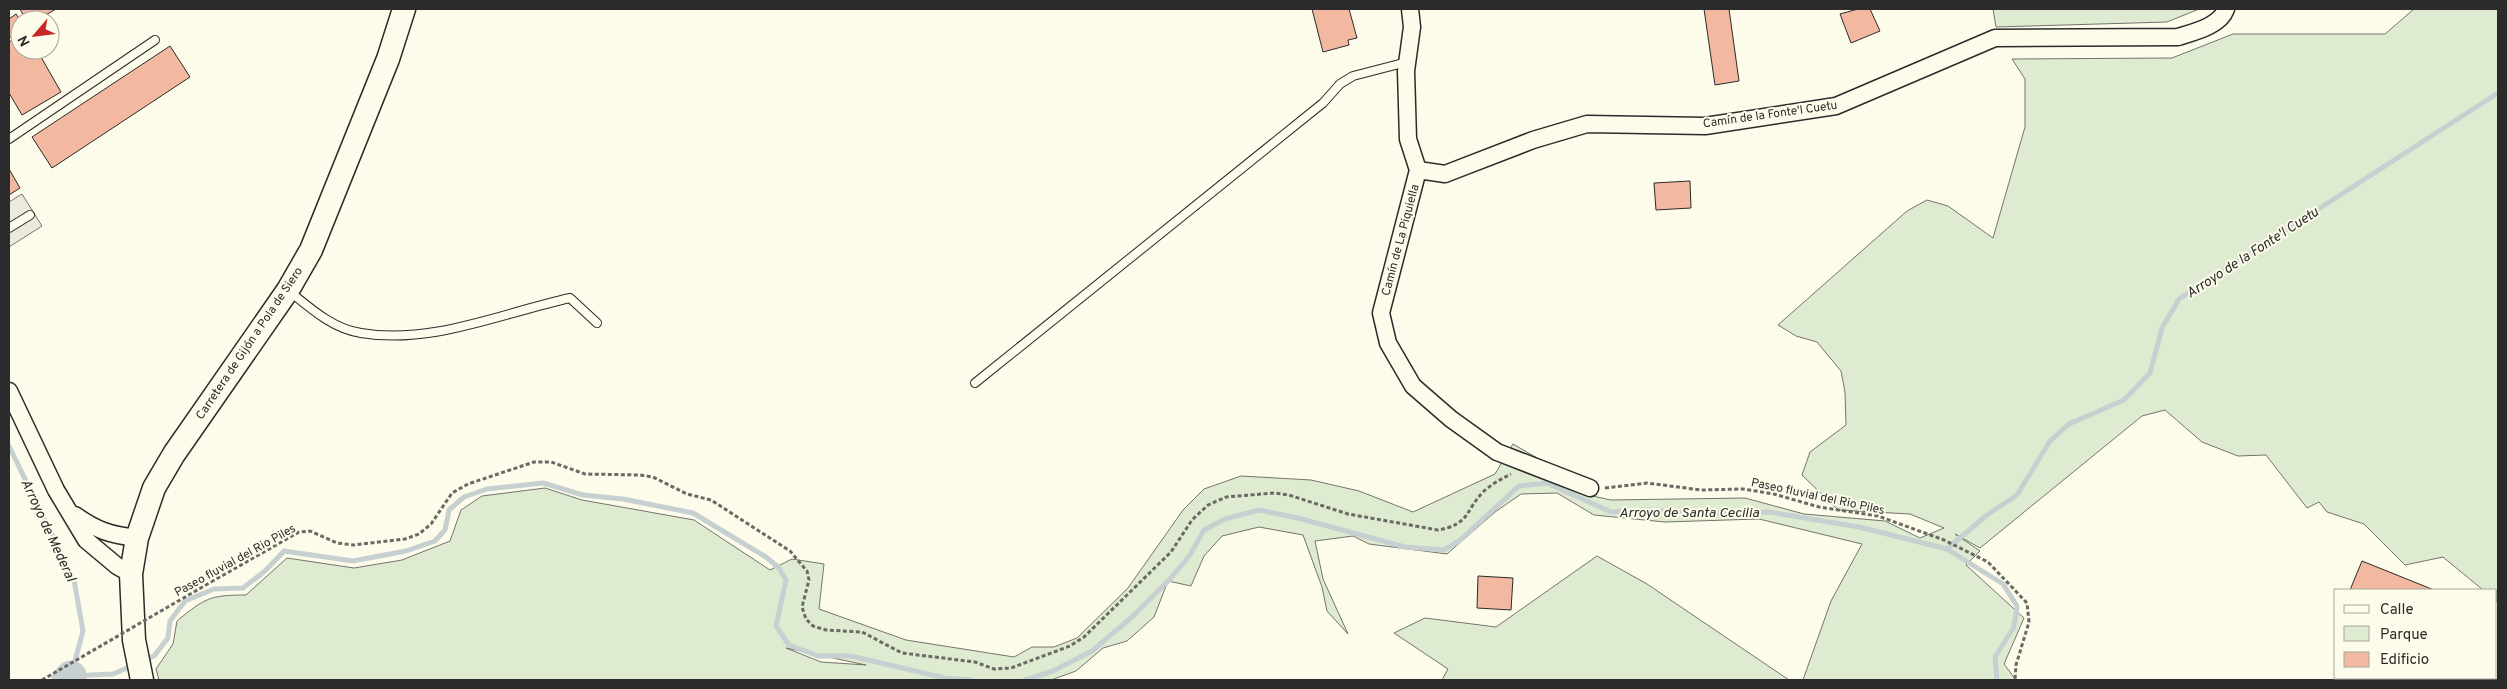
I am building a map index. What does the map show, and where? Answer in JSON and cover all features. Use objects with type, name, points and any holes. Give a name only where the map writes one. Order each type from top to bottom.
[{"type":"street","name":"Carretera de Gijón a Pola de Siero","points":[[142,680],[134,640],[131,574],[137,538],[154,488],[174,454],[288,290],[311,250],[330,207],[388,59],[404,9]]},
{"type":"street","name":"Camín de La Piquiella","points":[[1410,9],[1412,27],[1407,62],[1408,139],[1418,170],[1381,313],[1388,343],[1413,386],[1452,419],[1496,452],[1590,488]]},
{"type":"street","name":"Camín de la Fonte'l Cuetu","points":[[1418,170],[1445,174],[1533,140],[1587,124],[1706,126],[1836,106],[1995,38],[2178,37],[2206,28],[2224,14],[2226,9]]},
{"type":"street","points":[[9,391],[56,490],[86,540],[131,574]]},
{"type":"street","points":[[67,509],[93,528],[115,535],[137,538]]},
{"type":"lane","points":[[9,139],[156,40]]},
{"type":"lane","points":[[974,383],[1323,103],[1340,84],[1353,76],[1407,62]]},
{"type":"lane","points":[[9,228],[30,215]]},
{"type":"lane","points":[[288,290],[320,316],[359,333],[414,336],[492,319],[570,298],[597,323]]},
{"type":"path","name":"Paseo fluvial del Rio Piles","points":[[42,680],[299,532],[310,531],[322,538],[337,543],[354,544],[405,539],[419,534],[431,524],[452,493],[468,484],[534,462],[550,462],[585,474],[653,477],[687,494],[711,500],[790,551],[800,561],[807,571],[809,580],[802,607],[806,619],[813,626],[826,630],[862,632],[902,653],[975,662],[994,669],[1010,668],[1070,646],[1084,636],[1171,552],[1192,520],[1208,504],[1226,497],[1274,493],[1289,495],[1348,514],[1438,530],[1448,528],[1466,519],[1483,492],[1496,482],[1528,465]]},
{"type":"path","name":"Paseo fluvial del Rio Piles","points":[[1590,488],[1647,483],[1701,490],[1743,490],[1774,494],[1819,507],[1878,516],[1944,540],[1988,562],[2027,603],[2029,622],[2016,665],[2015,680]]},
{"type":"green space","points":[[1993,9],[2199,9],[2167,22],[1996,27]]},
{"type":"green space","points":[[2414,9],[2498,9],[2498,603],[2497,589],[2482,589],[2443,557],[2405,565],[2364,524],[2327,512],[2319,502],[2307,508],[2266,455],[2238,456],[2202,442],[2165,410],[2142,416],[1980,548],[1955,534],[1980,551],[1966,565],[2024,618],[2004,664],[2016,680],[1803,680],[1831,601],[1862,544],[1759,519],[1665,522],[1594,515],[1557,493],[1521,494],[1495,512],[1447,554],[1369,544],[1353,536],[1315,541],[1323,579],[1348,634],[1327,611],[1322,587],[1303,535],[1259,527],[1222,536],[1204,556],[1191,586],[1168,581],[1154,617],[1127,641],[1103,648],[1076,671],[1051,680],[159,680],[156,669],[173,644],[177,621],[208,599],[246,595],[287,558],[354,568],[402,560],[450,541],[461,510],[482,496],[545,488],[582,500],[694,520],[770,570],[792,559],[824,564],[819,609],[906,640],[1014,657],[1032,647],[1054,647],[1077,638],[1128,588],[1183,510],[1204,489],[1241,476],[1311,480],[1359,491],[1413,512],[1495,474],[1513,444],[1539,459],[1579,493],[1611,500],[1745,498],[1804,514],[1885,521],[1920,538],[1944,528],[1910,514],[1838,510],[1802,475],[1810,452],[1846,425],[1845,392],[1841,371],[1817,342],[1796,336],[1778,325],[1907,211],[1927,200],[1948,206],[1993,238],[2025,127],[2025,79],[2012,59],[2172,58],[2233,34],[2385,34]],"holes":[[[786,648],[866,665],[821,662]]]},
{"type":"green space","points":[[1597,556],[1647,584],[1789,680],[1442,680],[1448,669],[1394,633],[1425,618],[1496,627]]},
{"type":"shaded area","points":[[22,194],[42,226],[9,247],[9,202]]},
{"type":"building","points":[[20,9],[56,9],[54,10]]},
{"type":"building","points":[[1312,9],[1349,9],[1357,38],[1348,40],[1349,45],[1323,52]]},
{"type":"building","points":[[1704,9],[1729,9],[1739,81],[1715,85]]},
{"type":"building","points":[[1858,9],[1870,9],[1880,31],[1851,43],[1840,14]]},
{"type":"building","points":[[10,18],[9,38],[9,19]]},
{"type":"building","points":[[9,42],[10,60],[43,60],[61,92],[22,115],[9,93]]},
{"type":"building","points":[[170,46],[190,77],[52,168],[32,137]]},
{"type":"building","points":[[9,169],[20,188],[9,195]]},
{"type":"building","points":[[1690,181],[1691,208],[1656,210],[1654,183]]},
{"type":"building","points":[[2362,561],[2432,589],[2350,589]]},
{"type":"building","points":[[1478,576],[1513,578],[1511,610],[1477,608]]},
{"type":"waterway","name":"Arroyo de la Fonte'l Cuetu","points":[[1947,549],[1987,515],[2017,495],[2050,441],[2069,424],[2124,400],[2150,373],[2162,328],[2179,299],[2498,93]]},
{"type":"waterway","name":"Arroyo de Mederal","points":[[9,446],[74,580],[83,631],[71,676],[113,674],[134,665]]},
{"type":"waterway","name":"Arroyo de Santa Cecilia","points":[[144,660],[154,656],[168,638],[170,621],[185,601],[214,589],[243,588],[265,571],[284,551],[353,561],[406,551],[435,541],[445,530],[449,510],[464,497],[487,489],[543,483],[583,495],[623,499],[693,513],[766,557],[779,568],[786,580],[776,626],[789,645],[818,656],[851,656],[945,678],[971,680]]},
{"type":"waterway","name":"Arroyo de Santa Cecilia","points":[[1025,680],[1053,671],[1092,651],[1132,617],[1171,578],[1190,555],[1204,530],[1225,519],[1259,510],[1298,518],[1405,547],[1444,550],[1459,541],[1519,486],[1547,483],[1611,512],[1648,510],[1695,514],[1769,512],[1859,527],[1947,549],[2003,584],[2017,606],[2014,627],[1995,657],[1997,680]]},
{"type":"waterway","name":"Arroyo de Mederal","points":[[67,680],[71,676]]}]
